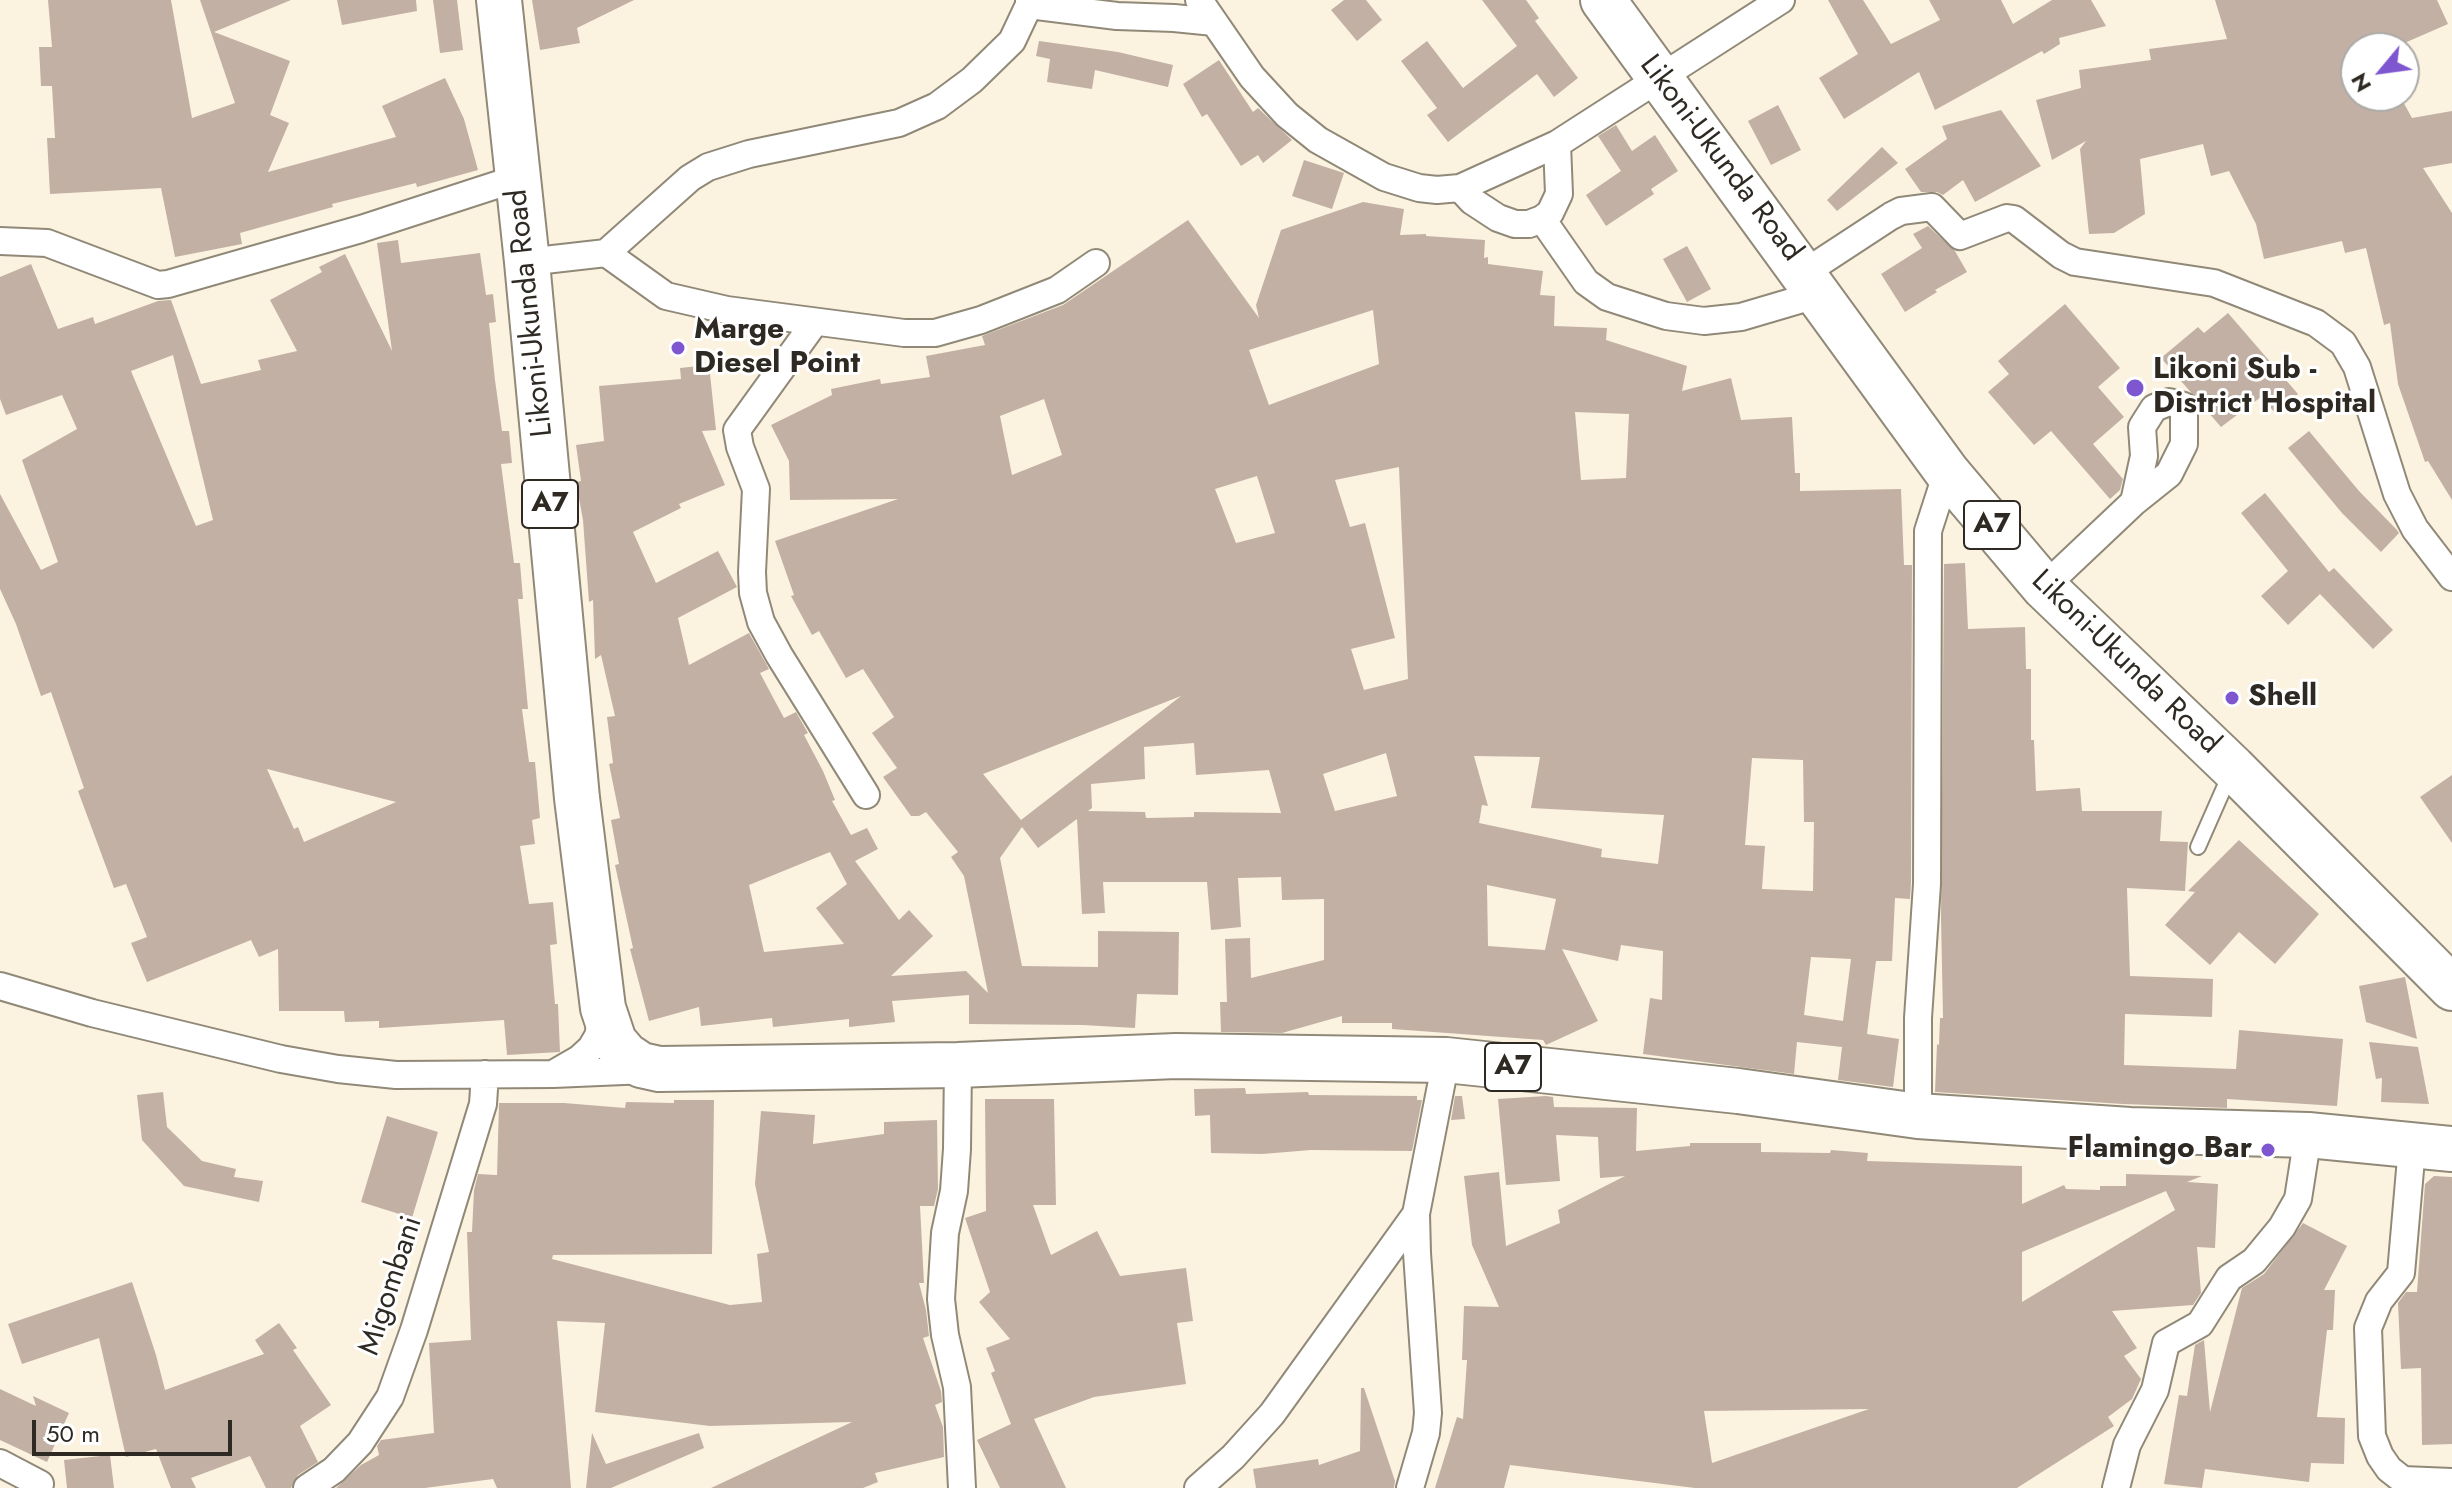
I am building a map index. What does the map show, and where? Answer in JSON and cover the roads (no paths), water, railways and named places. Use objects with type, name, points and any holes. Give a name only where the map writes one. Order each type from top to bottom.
[{"type":"highway","name":"Likoni-Ukunda Road","points":[[499,0],[527,262],[575,783],[603,1008]]},
{"type":"highway","name":"Likoni-Ukunda Road","points":[[1603,0],[1947,472],[2044,587],[2233,768],[2452,988]]},
{"type":"highway","name":"A7","points":[[603,1008],[614,1041],[626,1055],[641,1065],[659,1069],[958,1065],[1176,1056],[1446,1060],[1738,1091],[1918,1116],[2130,1130],[2308,1135],[2432,1148]]},
{"type":"street","points":[[1199,0],[1252,77],[1287,115],[1318,140],[1384,177],[1419,188],[1460,188],[1557,144],[1781,0]]},
{"type":"street","points":[[527,262],[606,253],[690,178],[708,167],[749,154],[899,123],[937,106],[972,80],[1012,41],[1029,3],[1117,16],[1214,22]]},
{"type":"street","points":[[1460,188],[1472,201],[1498,218],[1515,224],[1529,224],[1542,219],[1550,213],[1559,194],[1557,144]]},
{"type":"street","points":[[0,241],[47,243],[158,285],[168,284],[361,229],[518,178]]},
{"type":"street","points":[[1542,219],[1586,282],[1607,297],[1666,316],[1704,321],[1741,317],[1812,283],[1891,216],[1901,211],[1932,207],[1960,236],[2007,218],[2014,219],[2075,262],[2214,283],[2316,323],[2343,343],[2357,367],[2397,494],[2415,529],[2452,577]]},
{"type":"street","points":[[606,253],[666,296],[727,310],[904,333],[935,333],[981,320],[1057,290],[1096,263]]},
{"type":"street","points":[[815,322],[737,430],[756,489],[753,593],[761,622],[779,655],[866,795]]},
{"type":"street","points":[[1918,1116],[1918,1018],[1927,884],[1928,531],[1947,472]]},
{"type":"street","points":[[2044,587],[2134,502]]},
{"type":"street","points":[[0,986],[92,1013],[281,1059],[338,1069],[396,1075],[553,1074],[659,1069]]},
{"type":"street","points":[[553,1074],[591,1048],[598,1036],[603,1008]]},
{"type":"street","points":[[1410,1488],[1426,1433],[1428,1413],[1416,1214],[1446,1060]]},
{"type":"street","points":[[958,1065],[954,1191],[945,1233],[941,1299],[945,1335],[957,1387],[962,1488]]},
{"type":"street","name":"Migombani","points":[[307,1488],[334,1470],[360,1443],[390,1397],[414,1330],[483,1104],[485,1074]]},
{"type":"street","points":[[2116,1488],[2127,1445],[2155,1390],[2166,1343],[2200,1324],[2229,1278],[2254,1261],[2282,1227],[2298,1199],[2308,1135]]},
{"type":"street","points":[[2432,1148],[2401,1273],[2379,1301],[2368,1328],[2372,1436],[2389,1469],[2403,1480],[2452,1482]]},
{"type":"street","points":[[1198,1488],[1233,1457],[1272,1414],[1416,1214]]},
{"type":"street","points":[[0,1463],[40,1484]]},
{"type":"lane","points":[[2198,847],[2233,768]]},
{"type":"place","name":"Marge Diesel Point","points":[[678,348]]},
{"type":"place","name":"Likoni Sub - District Hospital","points":[[2135,388]]},
{"type":"place","name":"Shell","points":[[2232,698]]},
{"type":"place","name":"Flamingo Bar","points":[[2268,1150]]}]
